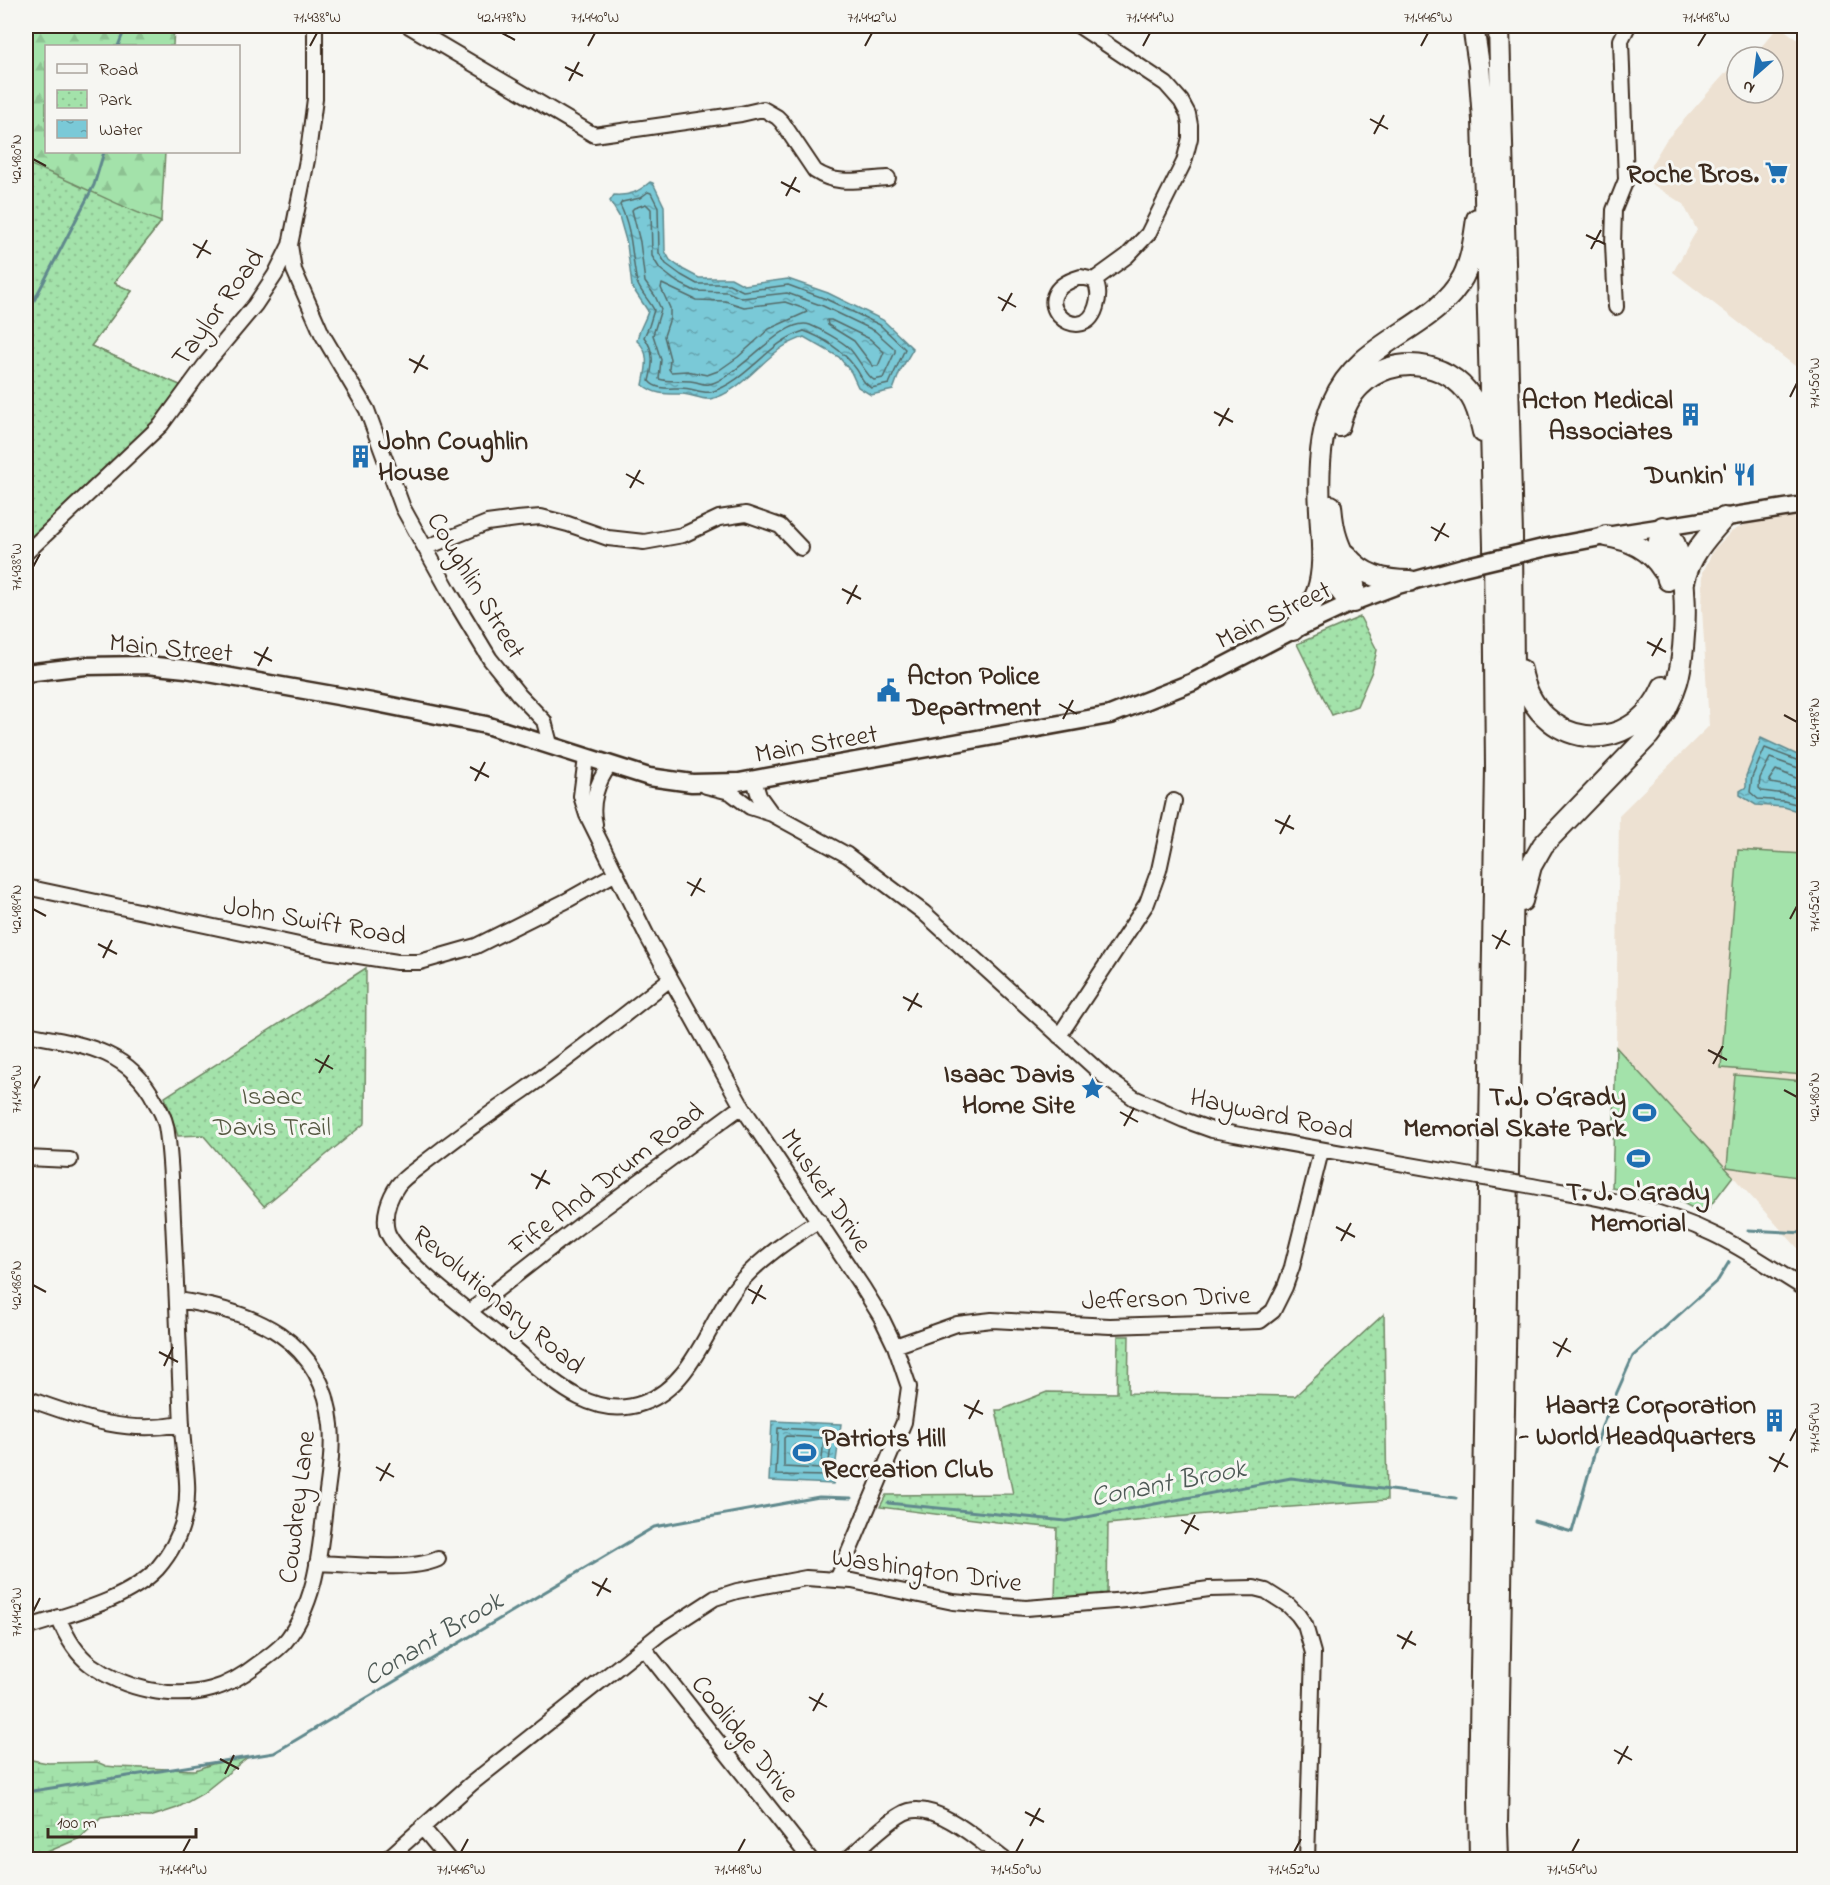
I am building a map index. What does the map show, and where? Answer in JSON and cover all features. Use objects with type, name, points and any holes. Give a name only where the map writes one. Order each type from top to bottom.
[{"type":"highway","points":[[1473,26],[1480,84],[1484,169],[1492,476],[1496,805],[1479,1794],[1480,1860]]},
{"type":"highway","points":[[1498,1860],[1514,804],[1513,620],[1499,26]]},
{"type":"highway","points":[[1293,630],[1310,608],[1318,589],[1321,563],[1320,468],[1324,431],[1333,402],[1345,380],[1361,361],[1433,310],[1457,286],[1470,258],[1484,169]]},
{"type":"highway","points":[[1321,526],[1324,549],[1332,574],[1341,592],[1353,602],[1355,586],[1339,546],[1333,522],[1331,499],[1333,458],[1346,405],[1368,379],[1381,371],[1403,365],[1423,366],[1444,372],[1462,386],[1479,413],[1492,476]]},
{"type":"highway","points":[[1684,597],[1686,575],[1692,558],[1702,543],[1725,518]]},
{"type":"highway","points":[[1513,620],[1524,685],[1538,710],[1552,723],[1572,733],[1594,736],[1613,734],[1627,729],[1644,716],[1655,703],[1665,682],[1670,662],[1673,606],[1660,545],[1663,527]]},
{"type":"highway","points":[[1512,945],[1527,878],[1536,855],[1560,826],[1644,740],[1667,708],[1677,683],[1683,654],[1684,597],[1675,543],[1663,527]]},
{"type":"highway","points":[[1606,536],[1628,540],[1645,550],[1659,563],[1668,580]]},
{"type":"highway","points":[[1339,546],[1351,562],[1367,574],[1387,580],[1410,581]]},
{"type":"main road","name":"Main Street","points":[[26,673],[85,666],[146,665],[186,669],[486,725],[649,777],[692,783],[747,781],[1110,716],[1193,682],[1353,602],[1410,581],[1543,548],[1606,536],[1804,506]]},
{"type":"street","name":"Taylor Road","points":[[26,553],[161,426],[205,365],[255,305],[275,275],[290,245],[307,160],[315,99],[315,26]]},
{"type":"street","points":[[409,26],[594,135],[763,109],[782,122],[815,171],[823,177],[848,182],[888,178]]},
{"type":"street","points":[[1078,26],[1166,84],[1181,101],[1188,114],[1190,125],[1190,138],[1184,162],[1148,234],[1127,256],[1094,280]]},
{"type":"street","points":[[1616,306],[1614,210],[1626,180],[1621,40],[1628,26]]},
{"type":"street","name":"Coughlin Street","points":[[290,245],[294,270],[322,334],[367,410],[403,508],[490,659],[544,721],[550,744]]},
{"type":"street","points":[[425,548],[488,523],[517,519],[541,518],[568,524],[608,538],[644,542],[683,535],[719,518],[746,514],[780,526],[801,548]]},
{"type":"street","name":"Musket Drive","points":[[586,758],[581,796],[586,815],[599,841],[670,979],[742,1106],[881,1317],[895,1346],[909,1388],[904,1422],[837,1580]]},
{"type":"street","name":"Musket Drive","points":[[599,841],[594,819],[595,795],[600,777],[609,766]]},
{"type":"street","points":[[744,802],[738,788],[747,781],[772,814]]},
{"type":"street","name":"Hayward Road","points":[[692,783],[730,792],[750,807],[772,814],[847,855],[923,912],[1106,1078],[1134,1098],[1158,1110],[1212,1130],[1591,1197],[1680,1220],[1739,1247],[1804,1288]]},
{"type":"street","points":[[1059,1036],[1147,903],[1159,870],[1174,801]]},
{"type":"street","name":"John Swift Road","points":[[26,886],[327,951],[397,962],[420,962],[476,946],[616,873]]},
{"type":"street","name":"Revolutionary Road","points":[[670,979],[543,1077],[435,1154],[400,1183],[387,1205],[387,1231],[392,1240],[399,1251],[540,1371],[571,1393],[588,1401],[609,1407],[627,1407],[642,1404],[670,1387],[695,1356],[742,1281],[784,1242],[819,1220]]},
{"type":"street","points":[[26,1034],[91,1047],[107,1054],[132,1069],[147,1084],[161,1112],[169,1146],[182,1424],[188,1491],[181,1530],[171,1550],[157,1569],[138,1586],[112,1599],[26,1628]]},
{"type":"street","name":"Fife And Drum Road","points":[[470,1311],[579,1226],[742,1106]]},
{"type":"street","name":"Jefferson Drive","points":[[895,1346],[957,1324],[992,1320],[1110,1326],[1260,1321],[1273,1311],[1285,1287],[1321,1151]]},
{"type":"street","points":[[26,1158],[70,1160]]},
{"type":"street","name":"Cowdrey Lane","points":[[58,1617],[65,1633],[79,1652],[90,1664],[109,1676],[143,1689],[194,1693],[214,1689],[240,1677],[283,1644],[308,1603],[316,1563],[331,1452],[332,1427],[325,1393],[316,1374],[296,1347],[265,1324],[222,1308],[177,1300]]},
{"type":"street","points":[[26,1398],[112,1425],[141,1429],[182,1424]]},
{"type":"street","points":[[316,1563],[381,1566],[429,1563],[438,1559]]},
{"type":"street","name":"Washington Drive","points":[[386,1860],[471,1784],[643,1647],[693,1611],[726,1594],[776,1582],[806,1578],[852,1581],[954,1602],[1026,1608],[1127,1600],[1229,1587],[1254,1588],[1266,1592],[1288,1605],[1305,1624],[1313,1653],[1307,1860]]},
{"type":"street","name":"Coolidge Drive","points":[[643,1647],[811,1860]]},
{"type":"street","points":[[847,1860],[897,1817],[908,1811],[920,1810],[930,1811],[946,1819],[1005,1860]]},
{"type":"street","points":[[422,1827],[449,1860]]},
{"type":"shaded area","points":[[1779,26],[1804,44],[1804,363],[1795,366],[1673,272],[1697,230],[1683,204],[1650,183],[1649,176],[1651,165],[1666,140],[1725,74],[1725,105],[1785,105],[1785,45],[1763,45]]},
{"type":"shaded area","points":[[1804,515],[1804,1255],[1616,1047],[1619,815],[1709,726],[1702,608],[1703,572],[1714,549],[1731,532],[1754,522]]},
{"type":"green space","points":[[26,26],[174,26],[173,45],[45,45],[45,153],[165,153],[161,222],[114,283],[132,291],[91,346],[182,386],[26,543]]},
{"type":"green space","points":[[26,163],[161,222],[114,283],[132,291],[91,346],[182,386],[159,418],[26,543]]},
{"type":"green space","points":[[1360,617],[1377,650],[1372,671],[1357,706],[1332,715],[1297,644]]},
{"type":"green space","points":[[1738,850],[1804,854],[1804,1075],[1721,1068]]},
{"type":"green space","name":"Isaac Davis Trail","points":[[366,968],[365,1123],[264,1206],[203,1135],[178,1136],[165,1097]]},
{"type":"green space","name":"T.J. O’Grady Memorial Skate Park","points":[[1616,1047],[1733,1176],[1704,1214],[1681,1202],[1612,1188]]},
{"type":"green space","points":[[1735,1075],[1804,1081],[1804,1178],[1727,1167]]},
{"type":"green space","points":[[1384,1314],[1387,1500],[1235,1511],[1108,1524],[1107,1594],[1055,1599],[1057,1528],[880,1507],[886,1495],[1013,1494],[996,1410],[1047,1392],[1117,1393],[1118,1336],[1129,1336],[1128,1393],[1295,1396]]},
{"type":"green space","points":[[248,1757],[202,1794],[177,1808],[150,1817],[101,1818],[80,1838],[31,1859],[26,1859],[26,1759],[48,1763],[97,1762],[116,1767],[195,1770]]},
{"type":"water","points":[[650,182],[653,183],[664,206],[665,251],[670,260],[684,270],[699,278],[731,278],[744,285],[788,279],[828,293],[883,320],[913,349],[900,371],[893,390],[871,395],[858,387],[851,372],[839,357],[804,337],[783,347],[730,391],[710,399],[685,394],[661,393],[652,391],[643,385],[646,356],[637,341],[648,311],[632,287],[627,244],[619,216],[610,201],[614,195],[634,193]]},
{"type":"water","points":[[1761,738],[1804,758],[1804,813],[1784,807],[1756,805],[1740,795],[1740,791],[1746,787],[1746,776]]},
{"type":"water","name":"Patriots Hill Recreation Club","points":[[772,1421],[841,1424],[833,1484],[769,1481]]},
{"type":"waterway","points":[[118,45],[126,26]]},
{"type":"waterway","points":[[26,316],[94,185],[104,153]]},
{"type":"waterway","name":"Conant Brook","points":[[1748,1230],[1804,1233]]},
{"type":"waterway","name":"Conant Brook","points":[[1534,1521],[1572,1532],[1602,1426],[1633,1356],[1718,1280],[1729,1262]]},
{"type":"waterway","name":"Conant Brook","points":[[888,1503],[1066,1521],[1291,1478],[1456,1498]]},
{"type":"waterway","name":"Conant Brook","points":[[26,1792],[274,1753],[654,1527],[819,1497],[851,1498]]},
{"type":"place","name":"Roche Bros.","points":[[1777,173]]},
{"type":"place","name":"Acton Medical Associates","points":[[1691,415]]},
{"type":"place","name":"John Coughlin House","points":[[360,456]]},
{"type":"place","name":"Dunkin'","points":[[1744,474]]},
{"type":"place","name":"Acton Police Department","points":[[889,691]]},
{"type":"place","name":"Isaac Davis Home Site","points":[[1093,1089]]},
{"type":"place","name":"T.J. O’Grady Memorial Skate Park","points":[[1644,1112]]},
{"type":"place","name":"T. J. O'Grady Memorial","points":[[1638,1159]]},
{"type":"place","name":"Haartz Corporation - World Headquarters","points":[[1774,1420]]},
{"type":"place","name":"Patriots Hill Recreation Club","points":[[804,1453]]}]
